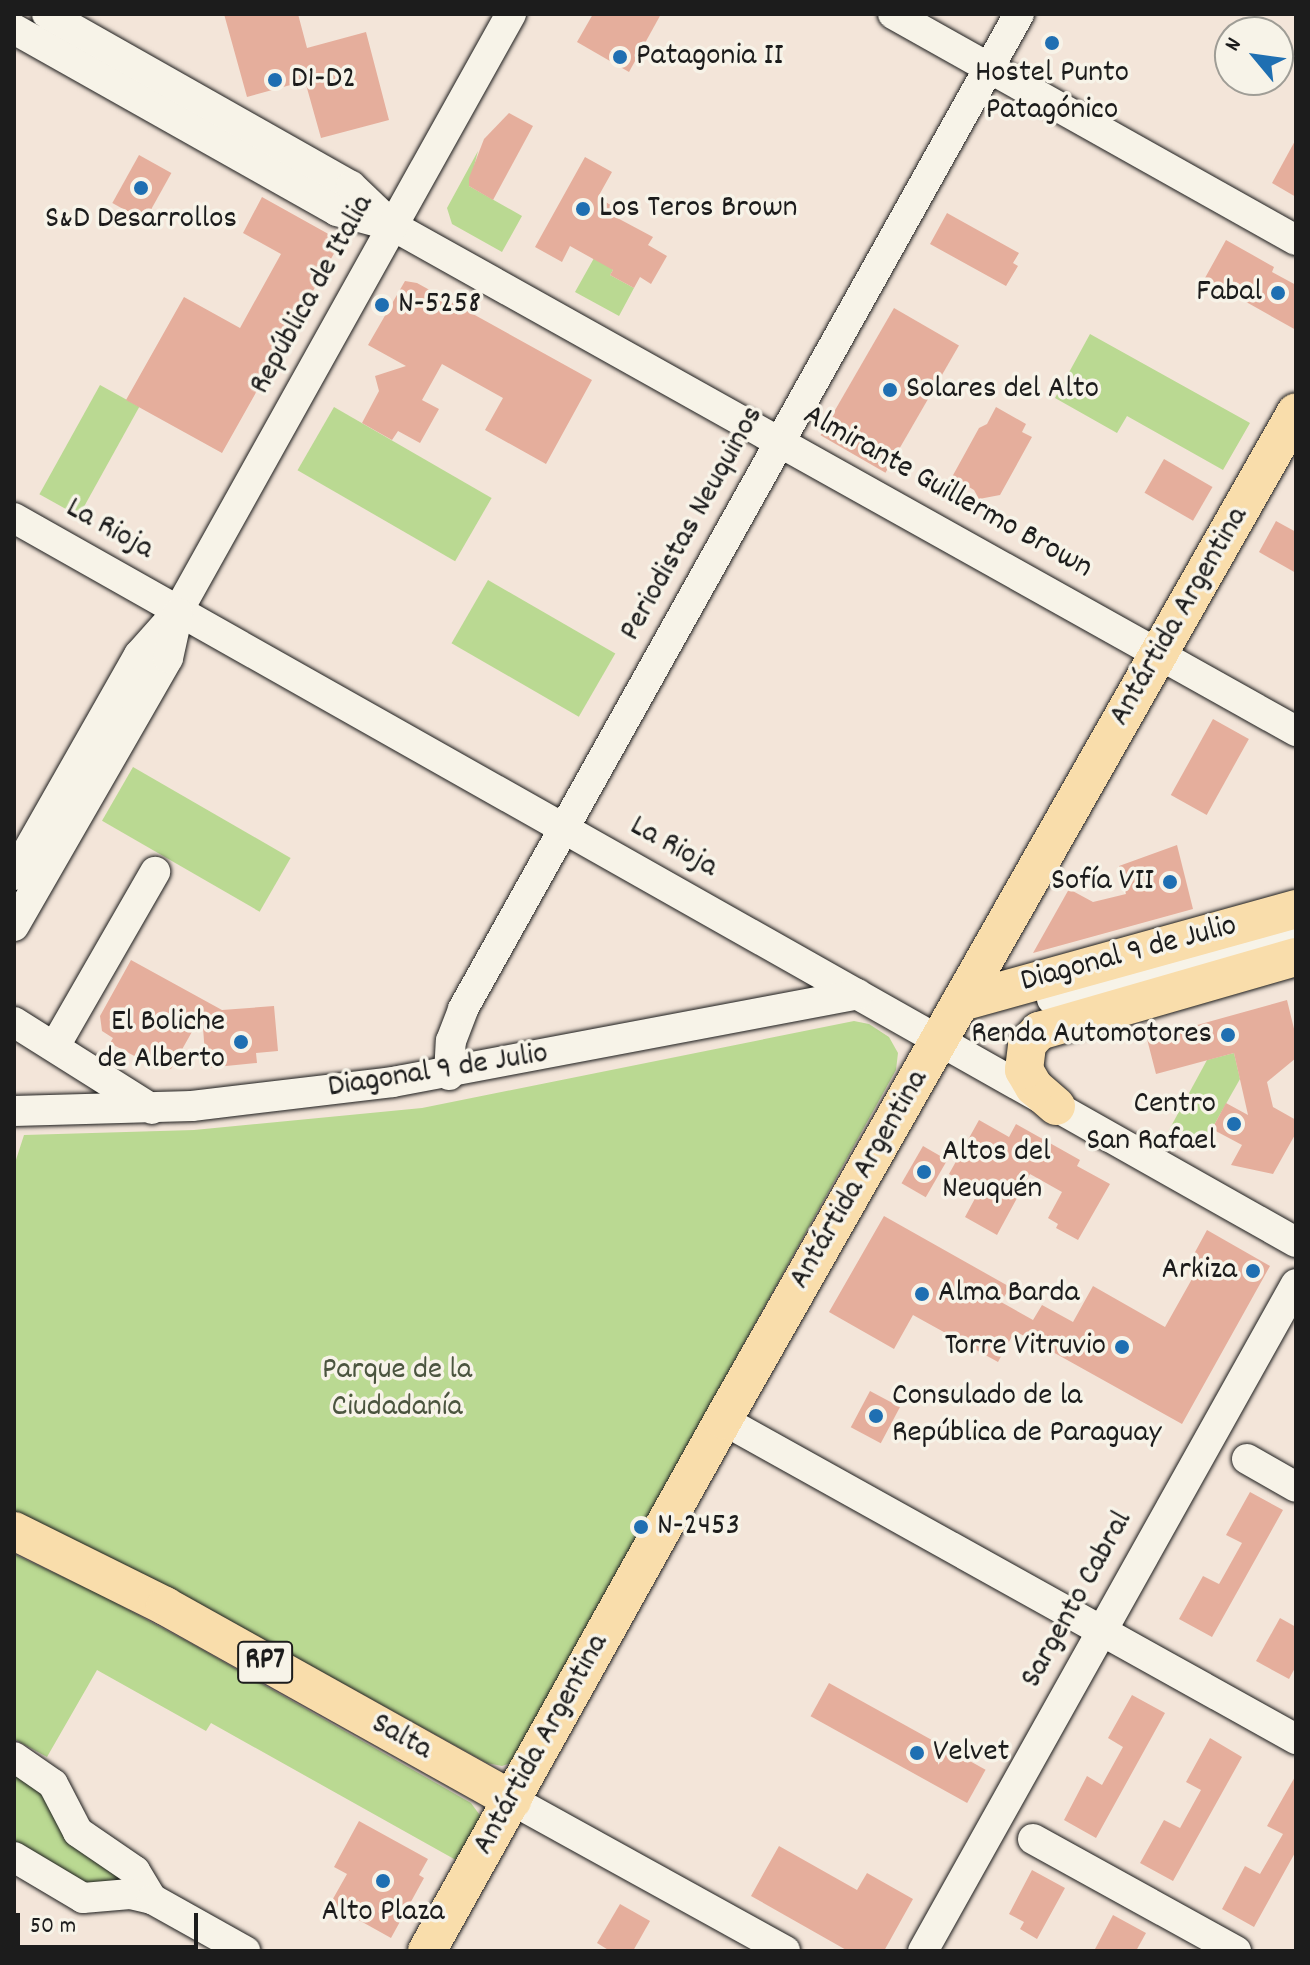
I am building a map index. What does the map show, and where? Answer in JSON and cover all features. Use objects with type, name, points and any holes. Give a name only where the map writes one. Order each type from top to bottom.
[{"type":"main road","name":"Antártida Argentina","points":[[427,1951],[723,1420],[1296,412]]},
{"type":"main road","name":"Diagonal 9 de Julio","points":[[1056,1106],[1034,1087],[1023,1061],[1032,1036],[1052,1000],[1296,909]]},
{"type":"main road","name":"Diagonal 9 de Julio","points":[[961,1002],[1052,1000],[1296,957]]},
{"type":"main road","name":"Salta","points":[[14,1531],[165,1606],[512,1800]]},
{"type":"street","name":"Almirante Guillermo Brown","points":[[47,14],[351,186],[393,226]]},
{"type":"street","name":"República de Italia","points":[[14,875],[139,655],[178,611],[511,14]]},
{"type":"street","points":[[893,14],[1296,240]]},
{"type":"street","name":"Periodistas Neuquinos","points":[[449,1075],[451,1041],[456,1023],[1019,14]]},
{"type":"street","name":"Almirante Guillermo Brown","points":[[14,29],[337,211],[393,226],[1296,731]]},
{"type":"street","name":"La Rioja","points":[[14,518],[1296,1242]]},
{"type":"street","name":"República de Italia","points":[[14,926],[168,658],[178,611]]},
{"type":"street","points":[[55,1046],[155,872]]},
{"type":"street","points":[[1052,1000],[1296,933]]},
{"type":"street","name":"Diagonal 9 de Julio","points":[[14,1111],[152,1109],[449,1075],[858,994]]},
{"type":"street","points":[[14,1022],[152,1109]]},
{"type":"street","name":"Sargento Cabral","points":[[923,1951],[1296,1284]]},
{"type":"street","points":[[723,1420],[1296,1739]]},
{"type":"street","points":[[1247,1459],[1296,1487]]},
{"type":"street","points":[[14,1757],[53,1784],[78,1832],[135,1871],[152,1899]]},
{"type":"street","name":"Salta","points":[[512,1800],[785,1951]]},
{"type":"street","points":[[1033,1839],[1236,1951]]},
{"type":"street","points":[[14,1857],[83,1898],[130,1894],[152,1899],[245,1951]]},
{"type":"green space","points":[[478,151],[469,186],[522,216],[502,252],[452,224],[447,208]]},
{"type":"green space","points":[[598,251],[613,270],[610,275],[634,288],[619,316],[575,292]]},
{"type":"green space","points":[[1090,334],[1250,423],[1223,470],[1127,416],[1117,433],[1055,398]]},
{"type":"green space","points":[[100,385],[139,407],[79,516],[39,494]]},
{"type":"green space","points":[[334,407],[492,498],[455,561],[298,470]]},
{"type":"green space","points":[[488,580],[615,653],[579,717],[452,643]]},
{"type":"green space","points":[[133,767],[291,858],[260,912],[102,821]]},
{"type":"green space","name":"Parque de la Ciudadanía","points":[[854,1021],[869,1024],[889,1037],[898,1053],[896,1070],[511,1763],[502,1766],[487,1763],[176,1591],[14,1511],[14,1166],[24,1135],[194,1130],[422,1108]]},
{"type":"green space","points":[[1234,1053],[1240,1079],[1201,1148],[1169,1130],[1207,1060]]},
{"type":"green space","points":[[14,1554],[99,1594],[194,1645],[471,1803],[482,1818],[463,1864],[211,1723],[206,1731],[97,1670],[47,1757],[14,1739]]},
{"type":"green space","points":[[14,1762],[133,1879],[97,1886],[81,1881],[14,1843]]},
{"type":"building","name":"D1-D2","points":[[224,14],[298,14],[307,48],[366,32],[389,120],[321,138],[305,81],[247,97]]},
{"type":"building","name":"Patagonia II","points":[[593,14],[661,14],[629,72],[577,42]]},
{"type":"building","points":[[509,113],[533,126],[493,200],[469,186],[469,178],[484,139]]},
{"type":"building","points":[[1296,139],[1296,197],[1272,183]]},
{"type":"building","name":"S&D Desarrollos","points":[[139,155],[171,173],[145,221],[112,203]]},
{"type":"building","points":[[585,157],[612,172],[598,197],[612,206],[608,213],[653,237],[648,245],[667,256],[651,284],[640,277],[634,288],[610,275],[613,270],[570,246],[562,262],[535,247]]},
{"type":"building","points":[[262,197],[341,241],[222,453],[126,400],[184,297],[240,328],[281,254],[243,233]]},
{"type":"building","points":[[947,213],[1019,253],[1013,263],[1018,266],[1006,286],[930,244]]},
{"type":"building","points":[[1226,240],[1274,267],[1272,272],[1296,285],[1296,330],[1232,294],[1227,302],[1200,287]]},
{"type":"building","points":[[405,281],[417,283],[592,380],[546,464],[485,430],[503,398],[442,364],[422,400],[439,409],[420,443],[398,431],[392,440],[362,423],[379,391],[375,376],[406,366],[368,345]]},
{"type":"building","name":"Solares del Alto","points":[[894,308],[959,346],[885,473],[820,435]]},
{"type":"building","points":[[996,407],[1026,424],[1022,432],[1032,437],[1000,495],[979,499],[974,490],[952,477],[979,428],[987,424]]},
{"type":"building","points":[[1164,459],[1212,487],[1193,521],[1144,493]]},
{"type":"building","points":[[1276,521],[1296,532],[1296,573],[1259,552]]},
{"type":"building","points":[[1213,719],[1249,739],[1207,815],[1171,795]]},
{"type":"building","points":[[1177,845],[1193,909],[1033,953],[1069,889],[1093,902],[1126,894],[1119,866]]},
{"type":"building","points":[[131,960],[222,1010],[274,1006],[278,1051],[256,1053],[257,1063],[206,1068],[202,1014],[171,1069],[143,1054],[140,1059],[110,1043],[113,1038],[102,1031],[100,1016]]},
{"type":"building","points":[[1287,1000],[1296,1037],[1296,1058],[1267,1082],[1273,1107],[1296,1120],[1296,1133],[1273,1174],[1231,1165],[1242,1145],[1212,1129],[1226,1103],[1248,1115],[1234,1053],[1156,1074],[1147,1039]]},
{"type":"building","points":[[979,1120],[1009,1137],[1016,1124],[1080,1160],[1077,1166],[1110,1184],[1078,1240],[1056,1228],[1058,1224],[1048,1218],[1062,1192],[1030,1174],[997,1235],[965,1217],[979,1191],[949,1174]]},
{"type":"building","name":"Altos del Neuquén","points":[[923,1146],[947,1160],[926,1197],[902,1183]]},
{"type":"building","points":[[884,1216],[1010,1287],[1001,1302],[1033,1320],[1042,1305],[1073,1322],[1093,1286],[1165,1327],[1197,1270],[1188,1265],[1207,1230],[1270,1266],[1182,1424],[1015,1331],[998,1362],[913,1315],[894,1349],[829,1312]]},
{"type":"building","name":"Consulado de la República de Paraguay","points":[[870,1391],[900,1407],[881,1443],[851,1427]]},
{"type":"building","points":[[1250,1492],[1283,1510],[1212,1637],[1179,1619],[1203,1576],[1219,1584],[1223,1577],[1242,1543],[1226,1535]]},
{"type":"building","points":[[1280,1618],[1296,1627],[1296,1666],[1289,1679],[1256,1661]]},
{"type":"building","name":"Velvet","points":[[829,1683],[986,1770],[967,1803],[811,1716]]},
{"type":"building","points":[[1132,1695],[1165,1713],[1096,1838],[1064,1820],[1087,1776],[1102,1785],[1123,1747],[1108,1738]]},
{"type":"building","points":[[1210,1738],[1242,1757],[1173,1881],[1140,1863],[1164,1820],[1180,1828],[1201,1790],[1186,1782]]},
{"type":"building","points":[[1296,1775],[1296,1851],[1254,1927],[1222,1909],[1245,1866],[1260,1874],[1283,1834],[1267,1826]]},
{"type":"building","name":"Alto Plaza","points":[[359,1821],[428,1859],[419,1875],[424,1878],[391,1938],[330,1904],[347,1874],[334,1867]]},
{"type":"building","points":[[779,1846],[857,1890],[867,1873],[913,1899],[884,1951],[848,1951],[751,1896]]},
{"type":"building","points":[[1032,1870],[1065,1888],[1037,1939],[1020,1929],[1024,1922],[1009,1914]]},
{"type":"building","points":[[620,1904],[650,1921],[633,1951],[610,1951],[597,1943]]},
{"type":"building","points":[[1113,1915],[1146,1933],[1136,1951],[1094,1951]]},
{"type":"place","name":"Hostel Punto Patagónico","points":[[1052,43]]},
{"type":"place","name":"Patagonia II","points":[[620,57]]},
{"type":"place","name":"D1-D2","points":[[275,80]]},
{"type":"place","name":"S&D Desarrollos","points":[[141,188]]},
{"type":"place","name":"Los Teros Brown","points":[[583,209]]},
{"type":"place","name":"Fabal","points":[[1278,293]]},
{"type":"place","name":"N-5258","points":[[382,305]]},
{"type":"place","name":"Solares del Alto","points":[[890,390]]},
{"type":"place","name":"Sofía VII","points":[[1170,882]]},
{"type":"place","name":"Renda Automotores","points":[[1228,1035]]},
{"type":"place","name":"El Boliche de Alberto","points":[[241,1042]]},
{"type":"place","name":"Centro San Rafael","points":[[1234,1124]]},
{"type":"place","name":"Altos del Neuquén","points":[[924,1172]]},
{"type":"place","name":"Arkiza","points":[[1253,1271]]},
{"type":"place","name":"Alma Barda","points":[[922,1294]]},
{"type":"place","name":"Torre Vitruvio","points":[[1122,1347]]},
{"type":"place","name":"Consulado de la República de Paraguay","points":[[876,1416]]},
{"type":"place","name":"N-2453","points":[[641,1527]]},
{"type":"place","name":"Velvet","points":[[917,1753]]},
{"type":"place","name":"Alto Plaza","points":[[383,1881]]}]
